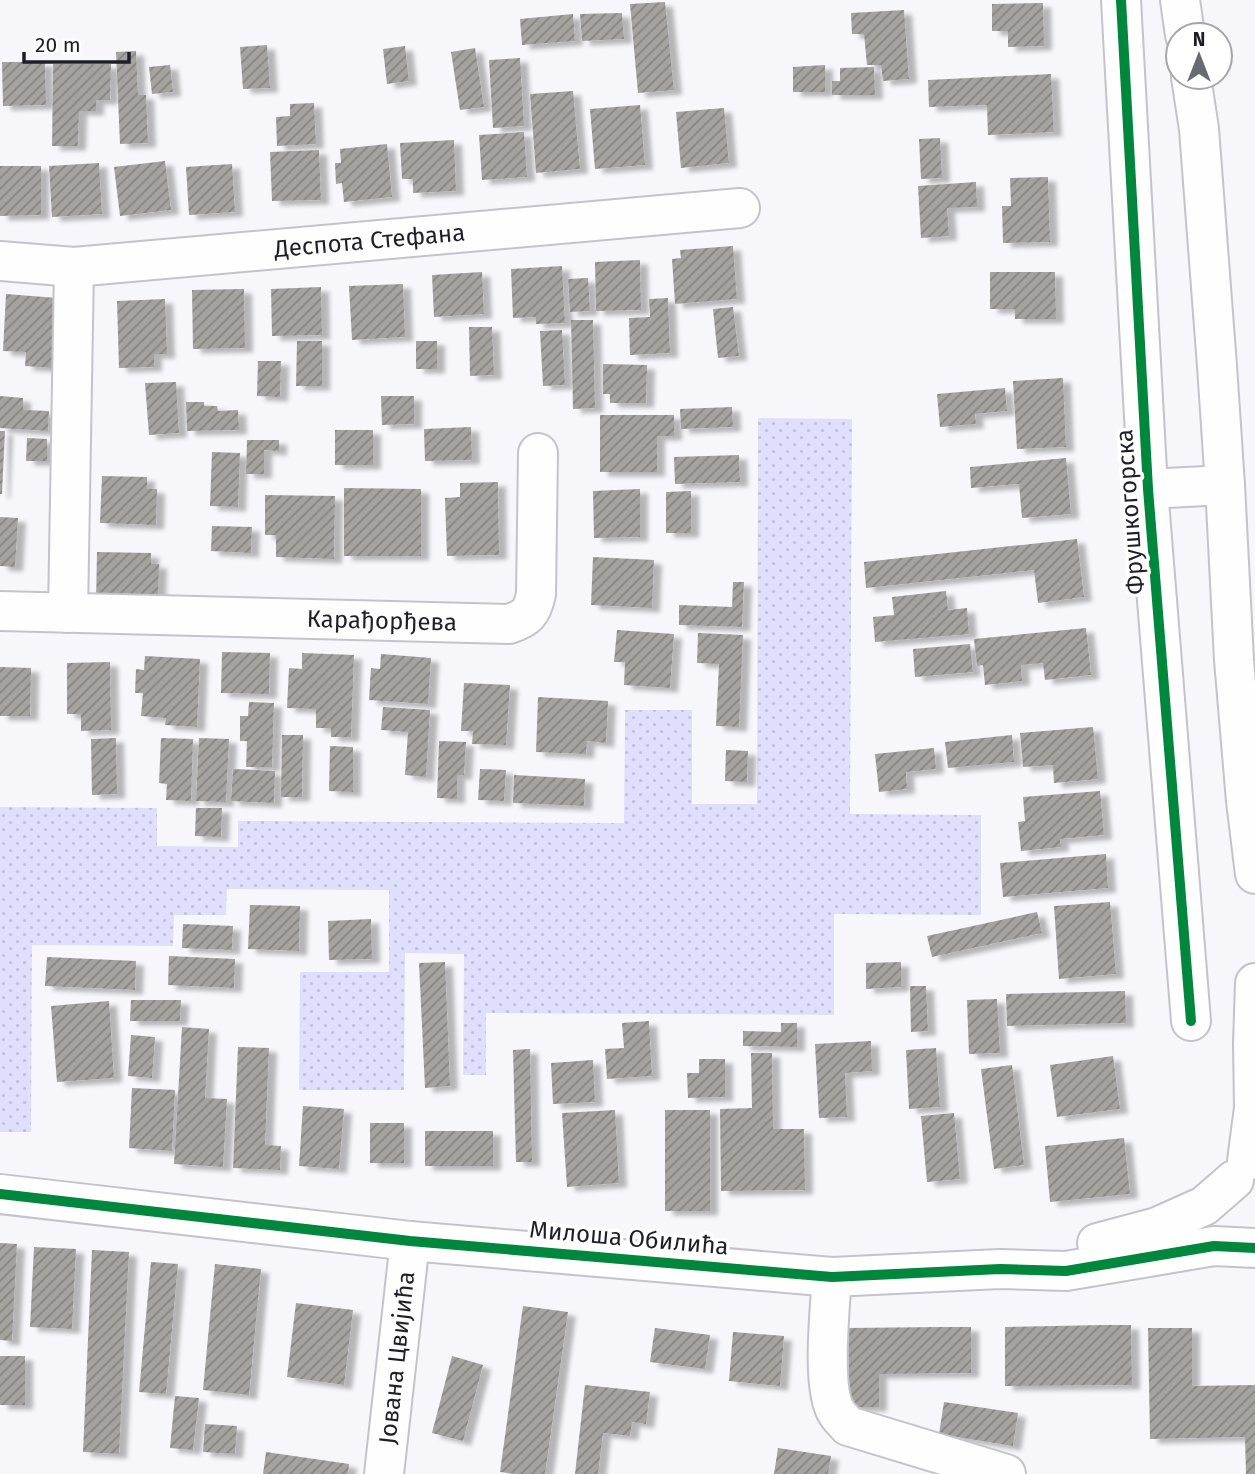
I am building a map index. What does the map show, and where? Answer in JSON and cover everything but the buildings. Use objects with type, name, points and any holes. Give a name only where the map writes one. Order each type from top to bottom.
[{"type":"street","name":"Фрушкогорска","points":[[1121,0],[1148,489],[1191,1021]]},
{"type":"street","points":[[1180,0],[1183,21]]},
{"type":"street","points":[[1194,91],[1199,129],[1225,485],[1234,660],[1250,799],[1255,874]]},
{"type":"street","name":"Деспота Стефана","points":[[0,261],[74,267],[740,208]]},
{"type":"street","points":[[68,613],[74,267]]},
{"type":"street","name":"Карађорђева","points":[[0,611],[509,624],[528,615],[536,594],[538,453]]},
{"type":"street","name":"Фрушкогорска","points":[[1148,489],[1225,485]]},
{"type":"street","points":[[1255,983],[1254,1108],[1246,1165],[1230,1201],[1231,1212],[1240,1233],[1255,1248]]},
{"type":"street","name":"Милоша Обилића","points":[[1000,1269],[1157,1227],[1204,1206],[1246,1165]]},
{"type":"street","name":"Милоша Обилића","points":[[0,1194],[410,1241],[832,1277],[1000,1269],[1066,1272],[1214,1246],[1255,1248]]},
{"type":"street","name":"Јована Цвијића","points":[[384,1474],[410,1241]]},
{"type":"street","points":[[832,1277],[827,1376],[836,1412],[848,1426],[1006,1474]]},
{"type":"shaded area","points":[[758,418],[852,419],[850,814],[981,815],[981,915],[834,914],[834,1015],[486,1013],[486,1075],[463,1075],[464,954],[405,953],[404,1090],[299,1090],[300,972],[389,972],[389,890],[227,889],[226,915],[174,915],[173,946],[32,945],[31,1132],[0,1132],[0,807],[157,808],[157,846],[238,847],[238,821],[624,823],[625,710],[692,710],[692,804],[757,804]]},
{"type":"cycle path","points":[[1121,0],[1148,489],[1191,1021]]},
{"type":"cycle path","points":[[0,1194],[410,1241],[832,1277],[1000,1269],[1066,1271],[1214,1246],[1255,1248]]}]
